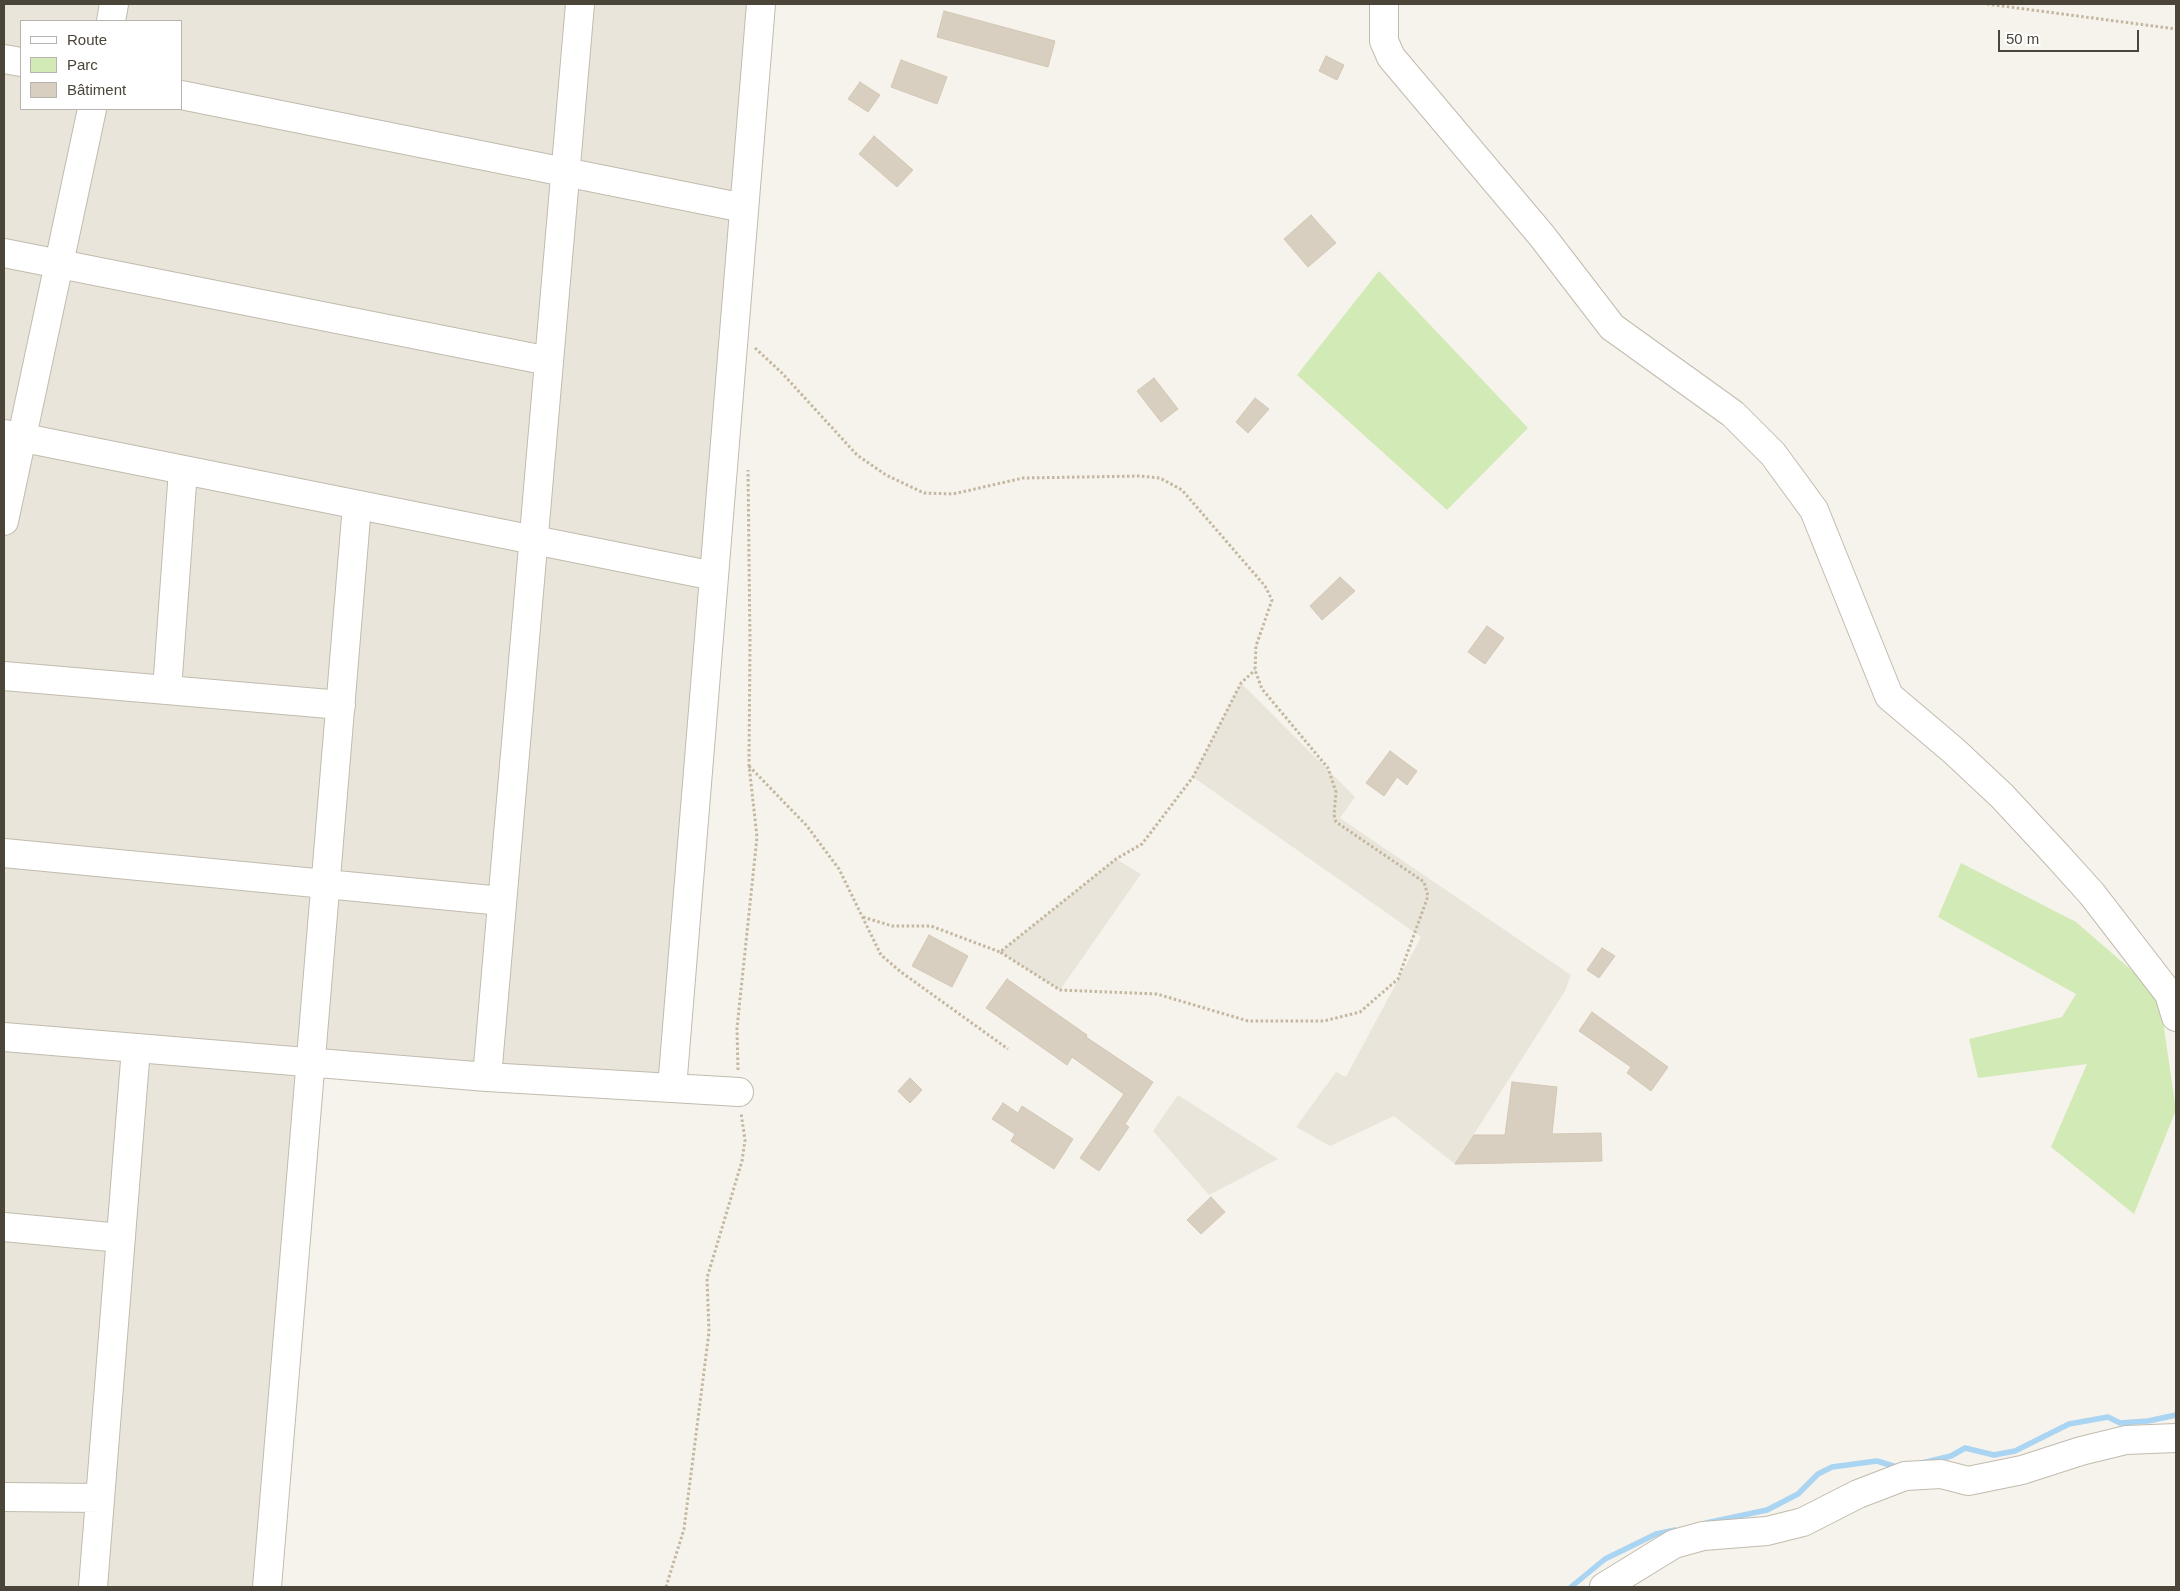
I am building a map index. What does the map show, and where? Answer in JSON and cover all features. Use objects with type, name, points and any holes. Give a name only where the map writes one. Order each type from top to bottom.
[{"type":"street","points":[[110,20],[114,4]]},
{"type":"street","points":[[487,1077],[580,4]]},
{"type":"street","points":[[672,1088],[761,4]]},
{"type":"street","points":[[1384,4],[1384,41],[1391,57],[1542,236],[1612,327],[1732,414],[1774,454],[1814,510],[1889,696],[1975,770],[2092,894],[2170,994],[2176,1017]]},
{"type":"street","points":[[4,59],[20,62]]},
{"type":"street","points":[[182,94],[744,208]]},
{"type":"street","points":[[4,521],[13,436],[59,264],[92,110]]},
{"type":"street","points":[[4,253],[548,361]]},
{"type":"street","points":[[13,436],[714,576]]},
{"type":"street","points":[[167,690],[183,470]]},
{"type":"street","points":[[267,1587],[357,505]]},
{"type":"street","points":[[4,676],[341,705]]},
{"type":"street","points":[[4,853],[502,901]]},
{"type":"street","points":[[4,1037],[487,1077],[739,1092]]},
{"type":"street","points":[[93,1587],[136,1048]]},
{"type":"street","points":[[4,1227],[121,1238]]},
{"type":"street","points":[[1604,1587],[1626,1576],[1674,1544],[1703,1536],[1767,1531],[1803,1522],[1858,1494],[1905,1476],[1941,1474],[1968,1481],[2022,1470],[2080,1451],[2126,1440],[2176,1438]]},
{"type":"street","points":[[4,1497],[100,1498]]},
{"type":"path","points":[[1987,4],[2176,29]]},
{"type":"path","points":[[734,329],[782,373],[857,455],[886,475],[924,493],[953,494],[1023,478],[1140,476],[1160,478],[1182,490],[1265,586],[1272,600],[1256,646],[1255,670],[1262,689],[1328,768],[1336,792],[1334,815],[1336,822],[1424,882],[1428,896],[1398,979],[1360,1012],[1324,1021],[1248,1020],[1157,994],[1060,990],[1000,952],[931,926],[892,926],[863,917]]},
{"type":"path","points":[[666,1587],[684,1529],[709,1332],[708,1278],[742,1161],[745,1140],[739,1092],[737,1028],[757,837],[749,765],[748,464]]},
{"type":"path","points":[[1000,952],[1116,859],[1142,844],[1193,777],[1241,683],[1255,670]]},
{"type":"path","points":[[749,765],[807,826],[839,869],[881,955],[901,972],[1008,1049]]},
{"type":"shaded area","points":[[4,4],[761,4],[672,1088],[311,1062],[267,1587],[4,1587]]},
{"type":"shaded area","points":[[1241,683],[1355,797],[1340,818],[1571,975],[1565,991],[1455,1164],[1394,1116],[1330,1146],[1296,1127],[1336,1072],[1346,1077],[1421,937],[1193,777]]},
{"type":"shaded area","points":[[1116,859],[1141,874],[1060,990],[1000,952]]},
{"type":"shaded area","points":[[1178,1095],[1278,1159],[1209,1195],[1153,1131]]},
{"type":"green space","points":[[1379,271],[1528,428],[1447,510],[1297,375]]},
{"type":"green space","points":[[1961,863],[2076,922],[2159,994],[2176,1110],[2134,1214],[2051,1147],[2087,1064],[1978,1078],[1969,1039],[2062,1017],[2076,994],[1938,917]]},
{"type":"building","points":[[944,11],[1055,41],[1048,67],[937,37]]},
{"type":"building","points":[[1326,56],[1344,65],[1337,80],[1319,71]]},
{"type":"building","points":[[901,60],[947,77],[937,104],[891,87]]},
{"type":"building","points":[[860,82],[880,95],[868,112],[848,99]]},
{"type":"building","points":[[874,136],[913,170],[897,187],[859,154]]},
{"type":"building","points":[[1311,215],[1336,243],[1308,267],[1284,239]]},
{"type":"building","points":[[1154,378],[1178,409],[1161,422],[1137,391]]},
{"type":"building","points":[[1255,398],[1269,409],[1248,433],[1236,422]]},
{"type":"building","points":[[1340,577],[1355,591],[1322,620],[1310,606]]},
{"type":"building","points":[[1487,626],[1504,638],[1485,664],[1468,652]]},
{"type":"building","points":[[1390,751],[1417,771],[1407,785],[1397,777],[1384,796],[1366,783]]},
{"type":"building","points":[[929,935],[968,956],[952,987],[912,966]]},
{"type":"building","points":[[1602,948],[1615,956],[1599,978],[1587,970]]},
{"type":"building","points":[[1007,979],[1087,1035],[1086,1037],[1153,1082],[1125,1124],[1129,1127],[1099,1171],[1080,1158],[1124,1094],[1072,1057],[1067,1065],[986,1008]]},
{"type":"building","points":[[1592,1012],[1668,1067],[1651,1091],[1627,1073],[1631,1067],[1579,1031]]},
{"type":"building","points":[[910,1078],[922,1090],[910,1103],[898,1091]]},
{"type":"building","points":[[1512,1082],[1557,1087],[1552,1134],[1601,1133],[1602,1161],[1455,1164],[1474,1135],[1505,1135]]},
{"type":"building","points":[[1003,1103],[1018,1113],[1022,1106],[1073,1139],[1054,1169],[1011,1141],[1015,1134],[992,1119]]},
{"type":"building","points":[[1211,1197],[1225,1212],[1201,1234],[1187,1220]]},
{"type":"waterway","points":[[1922,1463],[1951,1456],[1965,1448],[1994,1455],[2015,1451],[2069,1424],[2108,1417],[2120,1423],[2148,1421],[2176,1415]]},
{"type":"waterway","points":[[1706,1523],[1767,1510],[1798,1494],[1818,1474],[1832,1467],[1877,1461],[1900,1468]]},
{"type":"waterway","points":[[1571,1587],[1605,1559],[1656,1534],[1675,1530]]}]
